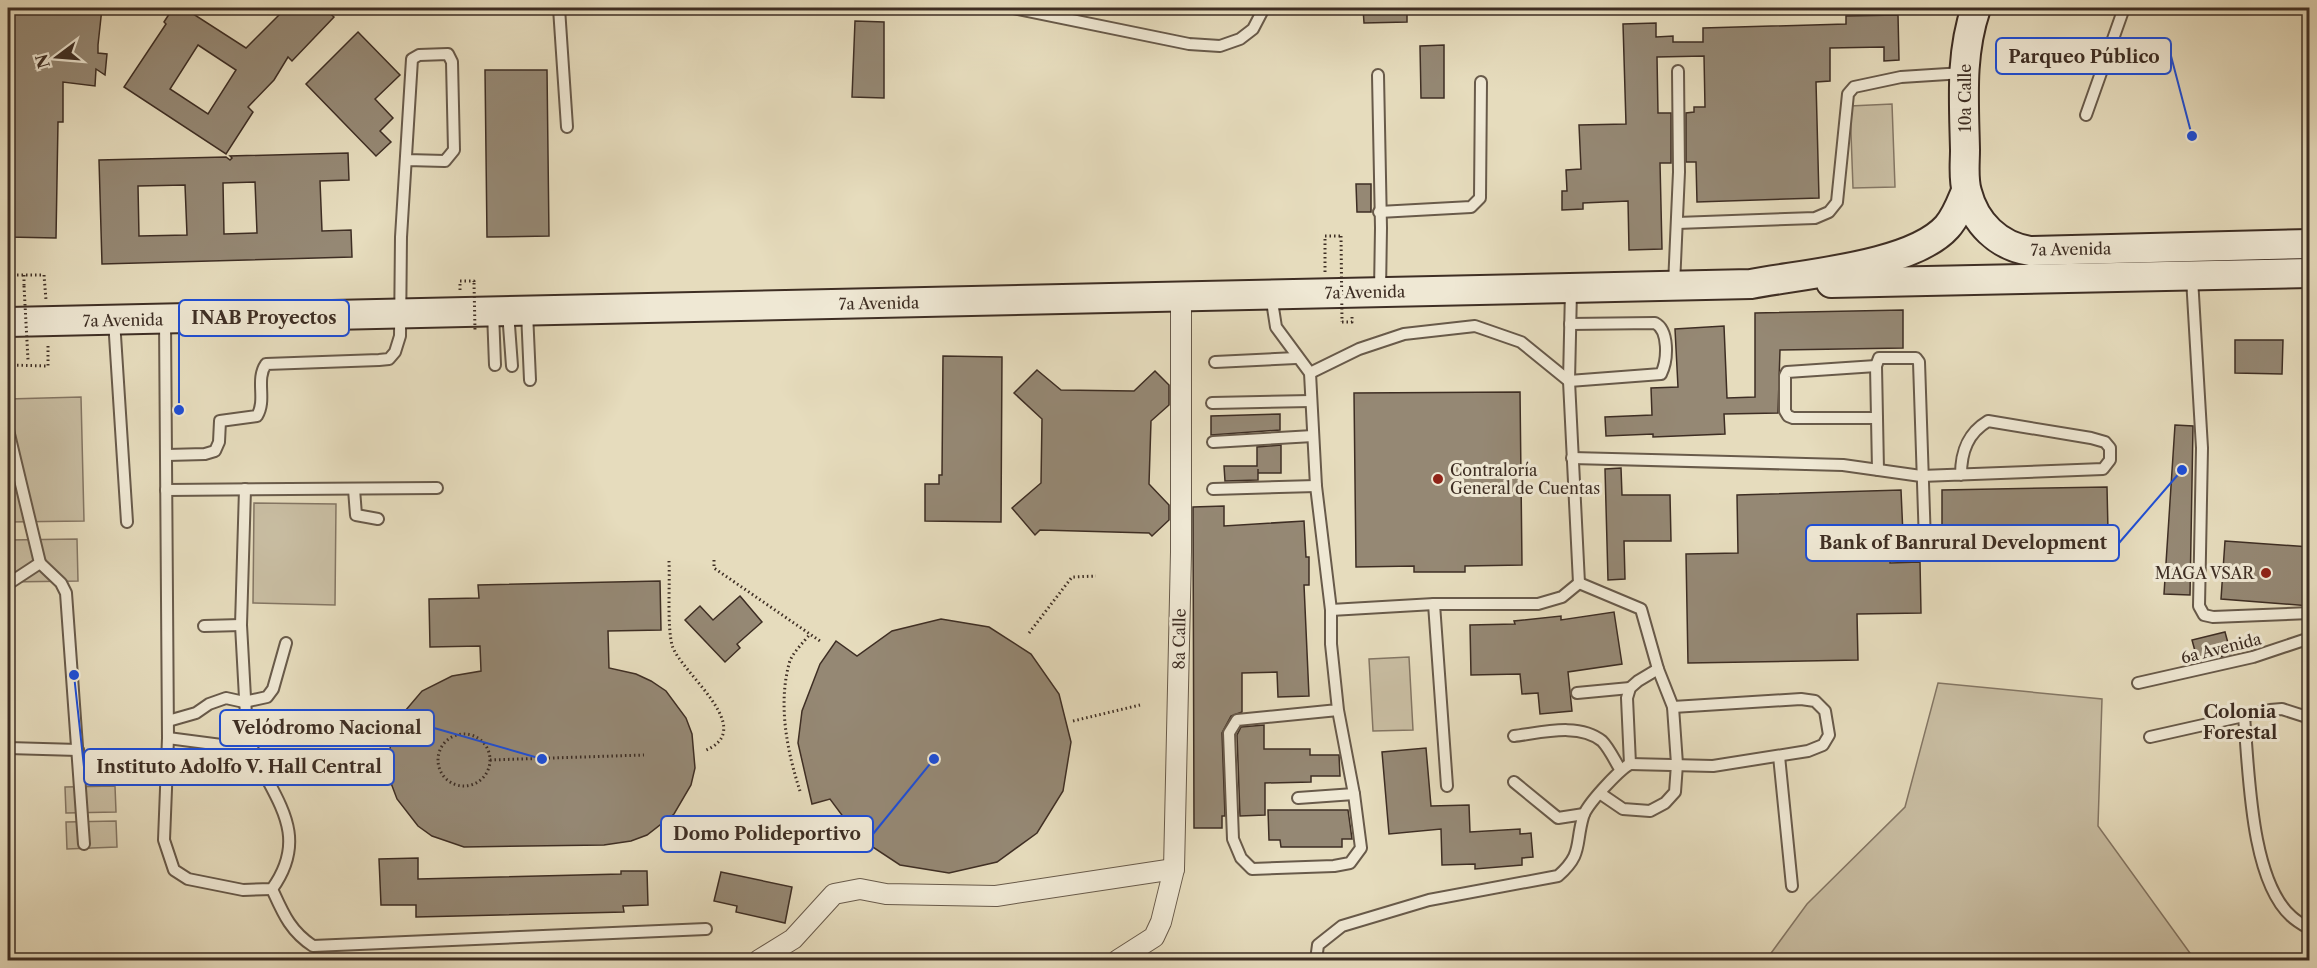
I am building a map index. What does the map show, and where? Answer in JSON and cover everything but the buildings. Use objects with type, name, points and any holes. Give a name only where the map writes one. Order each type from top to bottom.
[{"type":"main road","name":"10a Calle","points":[[1966,191],[1963,73],[1966,40],[1976,8]]},
{"type":"main road","name":"7a Avenida","points":[[1966,191],[1987,230],[1996,238],[2019,249],[2310,244]]},
{"type":"main road","name":"7a Avenida","points":[[1751,284],[1886,259],[1908,252],[1932,240],[1948,226],[1966,191]]},
{"type":"main road","name":"7a Avenida","points":[[8,322],[400,313],[501,316],[1181,296],[1674,285],[2192,278],[2310,273]]},
{"type":"street","name":"8a Calle","points":[[1118,960],[1154,937],[1161,922],[1174,869],[1181,552],[1181,296]]},
{"type":"street","points":[[759,960],[793,939],[834,894],[860,889],[886,894],[996,896],[1174,869]]},
{"type":"lane","points":[[559,8],[567,127]]},
{"type":"lane","points":[[1014,8],[1189,44],[1220,46],[1239,39],[1253,29],[1264,8]]},
{"type":"lane","points":[[2086,115],[2124,8]]},
{"type":"lane","points":[[167,455],[205,454],[215,451],[219,442],[220,421],[257,416],[261,408],[260,372],[266,364],[389,359],[395,352],[400,336],[401,237],[412,59],[419,55],[448,54],[452,62],[454,150],[445,161],[407,160]]},
{"type":"lane","points":[[1674,285],[1677,223],[1678,71]]},
{"type":"lane","points":[[1677,223],[1815,218],[1829,212],[1837,202],[1848,94],[1854,87],[1901,77],[1963,73]]},
{"type":"lane","points":[[1378,75],[1380,292]]},
{"type":"lane","points":[[1379,212],[1471,207],[1477,204],[1480,198],[1481,82]]},
{"type":"lane","points":[[2192,278],[2202,448],[2199,606],[2204,615],[2213,617],[2310,612]]},
{"type":"lane","points":[[1571,287],[1569,381],[1579,583]]},
{"type":"lane","points":[[1270,294],[1276,327],[1296,358],[1310,373],[1316,486],[1331,610],[1330,644],[1338,710],[1354,794],[1360,848],[1350,862],[1334,866],[1251,869],[1241,858],[1233,839],[1229,733],[1231,725],[1237,720],[1338,710]]},
{"type":"lane","points":[[495,365],[501,316]]},
{"type":"lane","points":[[501,316],[512,366]]},
{"type":"lane","points":[[501,316],[530,380]]},
{"type":"lane","points":[[165,319],[168,738],[164,840],[174,870],[188,879],[243,890],[272,889]]},
{"type":"lane","points":[[114,320],[127,522]]},
{"type":"lane","points":[[1310,373],[1359,349],[1404,334],[1475,326],[1521,342],[1569,381],[1662,374],[1665,367],[1664,332],[1655,323],[1570,324]]},
{"type":"lane","points":[[1878,470],[1875,366],[1879,358],[1885,356],[1916,358],[1919,363],[1925,543]]},
{"type":"lane","points":[[1215,362],[1296,358]]},
{"type":"lane","points":[[1875,366],[1787,372],[1785,411],[1793,418],[1877,418]]},
{"type":"lane","points":[[1212,403],[1311,401]]},
{"type":"lane","points":[[1572,458],[1843,465],[1921,476],[2103,469],[2110,460],[2110,448],[2105,442],[2091,438],[1988,421],[1968,438],[1961,462],[1961,474]]},
{"type":"lane","points":[[8,430],[40,563],[61,583],[66,593],[84,844]]},
{"type":"lane","points":[[1213,442],[1313,436]]},
{"type":"lane","points":[[1213,489],[1316,486]]},
{"type":"lane","points":[[166,490],[437,488]]},
{"type":"lane","points":[[245,489],[241,625],[244,702],[252,749],[282,806],[290,835],[290,855],[282,876],[272,889]]},
{"type":"lane","points":[[354,489],[356,515],[378,519]]},
{"type":"lane","points":[[8,584],[40,563]]},
{"type":"lane","points":[[1331,610],[1434,604],[1538,604],[1562,597],[1579,583]]},
{"type":"lane","points":[[1579,583],[1641,609],[1658,669],[1673,707],[1677,764],[1675,792],[1665,803],[1650,811],[1623,809],[1601,794]]},
{"type":"lane","points":[[1434,604],[1447,786]]},
{"type":"lane","points":[[204,626],[241,625]]},
{"type":"lane","name":"6a Avenida","points":[[2138,683],[2253,657],[2310,638]]},
{"type":"lane","points":[[168,721],[196,713],[209,704],[226,698],[244,702],[267,697],[273,689],[286,643]]},
{"type":"lane","points":[[1577,693],[1630,688],[1658,669]]},
{"type":"lane","points":[[1316,960],[1318,945],[1342,926],[1429,900],[1558,876],[1573,863],[1584,814],[1625,767],[1627,698],[1630,688]]},
{"type":"lane","points":[[1625,767],[1677,764],[1713,766],[1779,756],[1823,745],[1829,735],[1825,711],[1815,701],[1802,699],[1673,707]]},
{"type":"lane","points":[[2150,737],[2282,710],[2310,718]]},
{"type":"lane","points":[[2244,717],[2260,859],[2273,890],[2289,915],[2310,929]]},
{"type":"lane","points":[[1514,736],[1560,730],[1586,734],[1602,742],[1625,767]]},
{"type":"lane","points":[[168,738],[252,749]]},
{"type":"lane","points":[[8,748],[78,750]]},
{"type":"lane","points":[[1779,756],[1792,886]]},
{"type":"lane","points":[[1514,782],[1558,818],[1584,814]]},
{"type":"lane","points":[[1298,798],[1354,794]]},
{"type":"lane","points":[[272,889],[288,924],[298,936],[313,946],[706,929]]},
{"type":"path","points":[[1325,293],[1325,236],[1341,236],[1342,322],[1352,322]]},
{"type":"path","points":[[8,275],[44,275]]},
{"type":"path","points":[[24,275],[28,365]]},
{"type":"path","points":[[460,281],[474,281],[501,316]]},
{"type":"path","points":[[8,365],[48,366]]},
{"type":"path","points":[[714,560],[714,568],[820,641]]},
{"type":"path","points":[[669,561],[672,647],[716,706],[723,720],[722,736],[714,747],[704,751]]},
{"type":"path","points":[[1029,633],[1072,577],[1096,576]]},
{"type":"path","points":[[800,791],[792,767],[784,720],[789,662],[810,634]]},
{"type":"path","points":[[1073,721],[1140,705]]},
{"type":"path","points":[[464,733],[482,741],[488,750],[490,760],[482,779],[464,787],[445,778],[437,759],[445,741],[464,733]]},
{"type":"path","points":[[490,760],[644,755]]},
{"type":"shaded area","points":[[1892,104],[1895,187],[1853,188],[1850,106]]},
{"type":"shaded area","points":[[81,397],[84,521],[8,522],[8,399]]},
{"type":"shaded area","points":[[254,503],[336,504],[335,605],[253,603]]},
{"type":"shaded area","points":[[77,539],[78,581],[8,582],[8,540]]},
{"type":"shaded area","points":[[1409,657],[1413,730],[1373,731],[1369,659]]},
{"type":"shaded area","points":[[1938,683],[2102,699],[2098,826],[2195,960],[1766,960],[1807,904],[1905,807]]},
{"type":"shaded area","points":[[115,786],[116,812],[66,813],[65,787]]},
{"type":"shaded area","points":[[116,821],[117,847],[67,849],[66,822]]},
{"type":"place","name":"Parqueo Público","points":[[2192,136]]},
{"type":"place","name":"INAB Proyectos","points":[[179,410]]},
{"type":"place","name":"Bank of Banrural Development","points":[[2182,470]]},
{"type":"place","name":"Contraloría General de Cuentas","points":[[1438,479]]},
{"type":"place","name":"MAGA VSAR","points":[[2266,573]]},
{"type":"place","name":"Instituto Adolfo V. Hall Central","points":[[74,675]]},
{"type":"place","name":"Velódromo Nacional","points":[[542,759]]},
{"type":"place","name":"Domo Polideportivo","points":[[934,759]]},
{"type":"district","name":"Colonia Forestal","points":[[2240,722]]}]
